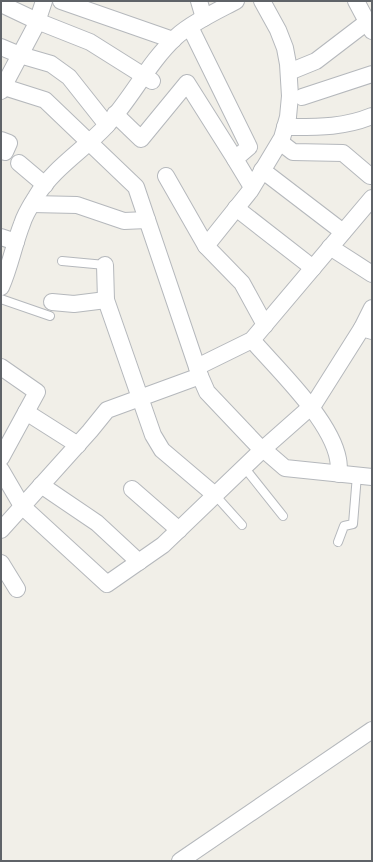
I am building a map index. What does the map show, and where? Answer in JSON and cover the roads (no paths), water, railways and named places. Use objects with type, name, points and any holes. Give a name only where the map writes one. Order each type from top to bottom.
[{"type":"street","points":[[44,1],[37,21],[2,88],[45,100],[136,187],[207,392],[263,449],[285,468],[365,476]]},
{"type":"street","points":[[61,1],[173,40]]},
{"type":"street","points":[[199,1],[204,18]]},
{"type":"street","points":[[1,287],[8,240],[22,222],[37,195],[45,185],[59,169],[90,143],[148,79],[166,47],[173,40],[204,18],[236,1]]},
{"type":"street","points":[[206,246],[252,187],[280,142],[288,116],[290,96],[286,48],[262,1]]},
{"type":"street","points":[[289,72],[316,61],[370,26],[356,1]]},
{"type":"street","points":[[1,4],[37,21],[90,42],[148,79]]},
{"type":"street","points":[[190,27],[250,147],[235,159]]},
{"type":"street","points":[[1,47],[20,55],[51,64],[69,77],[111,120],[141,140],[187,83],[252,187]]},
{"type":"street","points":[[302,97],[372,74]]},
{"type":"street","points":[[285,127],[332,127],[372,116]]},
{"type":"street","points":[[280,142],[293,152],[343,153],[370,176],[372,176]]},
{"type":"street","points":[[19,163],[45,185]]},
{"type":"street","points":[[262,170],[343,232]]},
{"type":"street","points":[[166,176],[206,246],[242,283],[265,325]]},
{"type":"street","points":[[1,530],[78,445],[107,410],[140,398],[199,372],[252,340],[372,198]]},
{"type":"street","points":[[32,204],[77,205],[124,221],[147,220]]},
{"type":"street","points":[[236,208],[313,268]]},
{"type":"street","points":[[330,247],[372,274]]},
{"type":"street","points":[[105,266],[106,300],[153,435],[162,450],[215,495]]},
{"type":"street","points":[[51,309],[74,304],[106,300]]},
{"type":"street","points":[[1,470],[22,506],[107,584],[163,545],[263,449],[314,404],[367,329],[372,308]]},
{"type":"street","points":[[252,340],[311,407],[330,436],[338,458],[339,474]]},
{"type":"street","points":[[1,367],[37,392],[1,458]]},
{"type":"street","points":[[26,412],[78,445]]},
{"type":"street","points":[[41,485],[97,524],[139,562]]},
{"type":"street","points":[[132,489],[179,530]]},
{"type":"street","points":[[1,563],[17,589]]},
{"type":"street","points":[[180,861],[372,730]]},
{"type":"lane","points":[[62,261],[105,266]]},
{"type":"lane","points":[[1,299],[51,309]]},
{"type":"lane","points":[[244,467],[282,516]]},
{"type":"lane","points":[[338,542],[344,526],[353,524],[365,476]]},
{"type":"lane","points":[[215,495],[242,525]]}]
